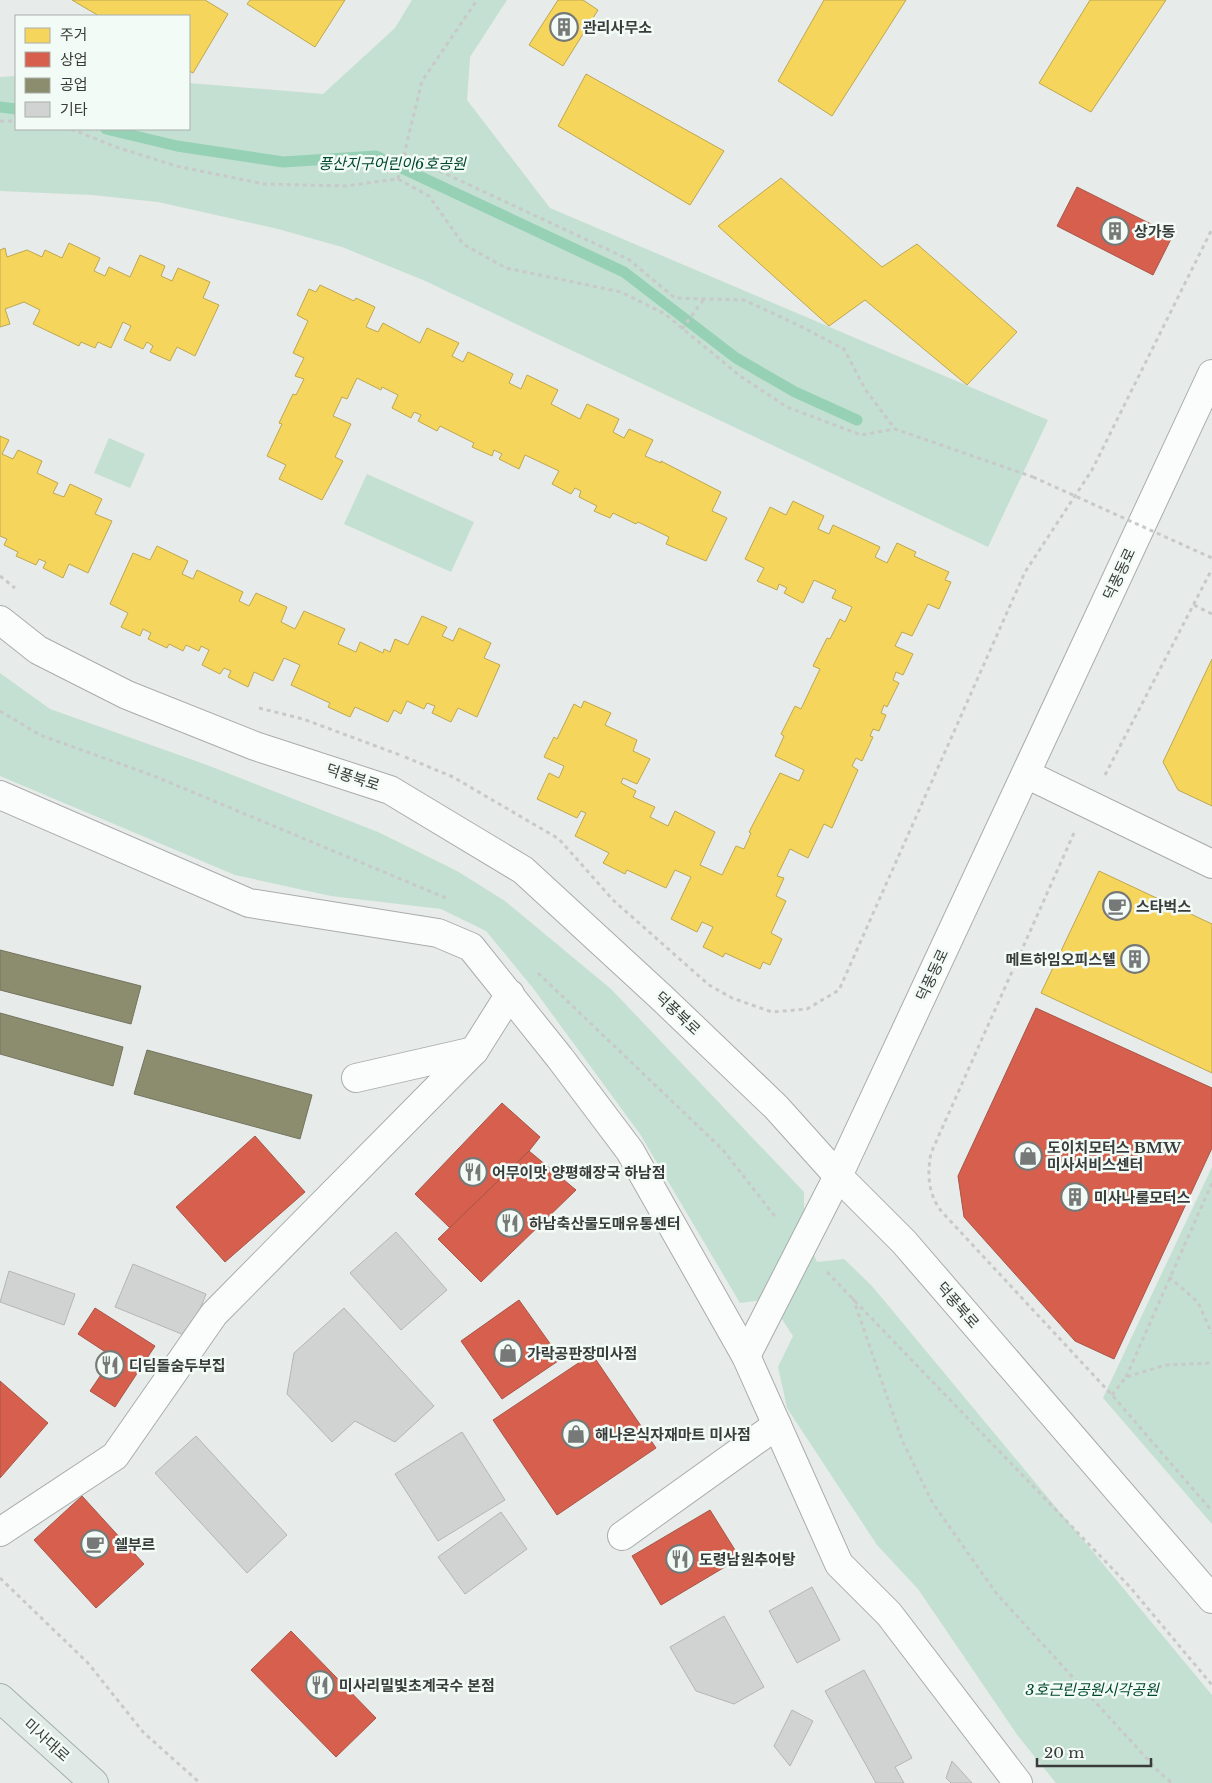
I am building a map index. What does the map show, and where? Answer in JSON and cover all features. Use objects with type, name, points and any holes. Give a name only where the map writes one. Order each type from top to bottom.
[{"type":"main road","name":"미사대로","points":[[0,1698],[94,1783]]},
{"type":"street","name":"덕풍동로","points":[[746,1356],[838,1176],[1212,374]]},
{"type":"street","name":"덕풍북로","points":[[0,620],[38,650],[127,695],[255,746],[390,790],[523,870],[661,996],[776,1107],[838,1176],[904,1242],[1212,1599]]},
{"type":"street","points":[[1026,774],[1212,864]]},
{"type":"street","points":[[0,795],[248,902],[438,933],[471,947],[510,994],[630,1151],[746,1356],[839,1564],[889,1614],[1018,1783]]},
{"type":"street","points":[[0,1532],[115,1456],[214,1314],[474,1051],[510,994]]},
{"type":"street","points":[[356,1078],[474,1051]]},
{"type":"street","points":[[622,1536],[777,1425]]},
{"type":"path","points":[[398,179],[422,81],[477,0]]},
{"type":"path","points":[[0,121],[15,121]]},
{"type":"path","points":[[74,130],[116,147],[176,166],[264,184],[345,186],[398,179],[429,196],[463,244],[506,268],[621,292],[665,314],[740,376],[787,407],[861,435],[895,429],[1033,477],[1212,558]]},
{"type":"path","points":[[403,154],[628,259],[675,298],[744,300],[844,349],[865,389],[895,429]]},
{"type":"path","points":[[807,1009],[839,990],[1025,572],[1092,470],[1212,229]]},
{"type":"path","points":[[682,329],[704,298]]},
{"type":"path","points":[[1212,569],[1061,858],[934,1144],[928,1167],[930,1188],[936,1206],[1112,1395],[1212,1511]]},
{"type":"path","points":[[1194,605],[1212,614]]},
{"type":"path","points":[[1112,1395],[1126,1377],[1212,1182]]},
{"type":"path","points":[[1169,1277],[1198,1302],[1212,1334]]},
{"type":"path","points":[[852,1297],[902,1440],[932,1502],[996,1593],[1160,1773],[1172,1783]]},
{"type":"path","points":[[1126,1377],[1166,1365],[1212,1363]]},
{"type":"path","points":[[0,1578],[88,1663],[144,1732],[200,1783]]},
{"type":"green space","name":"풍산지구어린이6호공원","points":[[412,0],[507,0],[470,57],[467,100],[550,208],[1048,420],[988,547],[423,280],[342,247],[278,229],[158,202],[92,195],[0,191],[0,77],[15,76],[15,130],[190,130],[190,83],[323,94],[395,28]]},
{"type":"green space","points":[[109,438],[145,454],[130,488],[94,473]]},
{"type":"green space","points":[[367,474],[474,522],[451,572],[344,524]]},
{"type":"green space","name":"3호근린공원시각공원","points":[[0,673],[50,709],[207,765],[378,832],[457,871],[505,901],[611,989],[804,1192],[804,1233],[817,1262],[844,1259],[872,1286],[1212,1695],[1212,1783],[1056,1783],[1018,1736],[918,1589],[877,1545],[787,1408],[778,1367],[793,1336],[769,1299],[740,1303],[640,1134],[533,988],[486,931],[441,909],[331,896],[235,875],[0,776]]},
{"type":"green space","points":[[1212,1167],[1212,1524],[1103,1398]]},
{"type":"building: 주거","points":[[72,0],[205,0],[228,14],[193,73],[190,72],[190,15],[97,15]]},
{"type":"building: 주거","points":[[250,0],[345,0],[315,47],[247,4]]},
{"type":"building: 주거","name":"관리사무소","points":[[558,0],[583,0],[598,10],[563,66],[529,45]]},
{"type":"building: 주거","points":[[824,0],[906,0],[832,116],[778,81]]},
{"type":"building: 주거","points":[[1090,0],[1166,0],[1091,112],[1039,83]]},
{"type":"building: 주거","points":[[586,74],[724,151],[690,205],[558,126]]},
{"type":"building: 주거","points":[[781,178],[882,267],[917,244],[1017,332],[967,385],[865,300],[829,326],[718,226]]},
{"type":"building: 주거","points":[[69,243],[100,258],[94,271],[105,276],[109,267],[130,277],[140,255],[165,266],[161,276],[172,281],[178,268],[210,282],[203,298],[219,305],[195,356],[177,347],[170,361],[150,352],[153,346],[147,342],[143,349],[124,340],[131,326],[123,322],[111,348],[98,342],[95,348],[81,342],[79,346],[33,324],[40,310],[24,302],[5,309],[10,324],[0,327],[0,250],[5,248],[7,257],[27,250],[42,257],[45,250],[62,258]]},
{"type":"building: 주거","points":[[320,285],[354,301],[356,298],[375,307],[366,327],[378,332],[383,323],[420,343],[427,328],[459,343],[452,356],[463,362],[468,352],[513,374],[509,383],[521,389],[527,375],[558,390],[551,404],[580,419],[587,404],[619,419],[613,432],[624,438],[629,429],[653,440],[645,456],[661,463],[661,461],[721,492],[712,511],[727,518],[706,561],[666,544],[669,537],[638,522],[636,524],[613,513],[610,518],[594,511],[597,506],[579,497],[581,491],[575,488],[571,494],[552,484],[559,471],[525,455],[519,469],[499,459],[502,454],[494,450],[492,456],[472,447],[474,443],[440,426],[437,431],[418,421],[421,415],[414,412],[411,418],[392,408],[398,395],[382,387],[381,390],[357,378],[347,399],[342,397],[333,416],[351,424],[335,457],[343,461],[322,500],[279,479],[286,465],[267,456],[282,424],[279,423],[293,394],[296,395],[304,379],[295,376],[304,358],[293,353],[308,321],[297,315],[309,289],[316,292]]},
{"type":"building: 주거","points":[[0,436],[9,440],[2,454],[13,459],[18,450],[42,461],[37,473],[58,483],[53,493],[64,497],[70,484],[102,499],[95,514],[112,521],[88,573],[69,564],[63,578],[43,568],[46,562],[39,559],[36,565],[16,556],[18,552],[4,545],[7,539],[0,536]]},
{"type":"building: 주거","points":[[793,501],[824,516],[818,529],[829,534],[833,525],[880,547],[875,557],[887,563],[897,543],[916,552],[914,556],[949,572],[945,580],[951,582],[939,609],[928,604],[912,636],[902,632],[895,646],[913,654],[903,675],[896,672],[893,680],[899,683],[887,707],[884,705],[881,713],[886,715],[879,731],[873,729],[870,736],[873,737],[862,761],[856,758],[852,766],[858,770],[832,828],[824,824],[808,858],[790,849],[777,876],[784,878],[776,896],[786,901],[771,933],[782,939],[770,965],[763,962],[760,969],[725,953],[723,957],[703,947],[713,927],[702,922],[697,932],[671,919],[691,877],[675,870],[666,888],[627,870],[625,874],[603,863],[609,853],[575,836],[586,813],[581,811],[577,818],[537,799],[549,773],[559,778],[564,766],[544,757],[554,737],[557,739],[574,704],[581,708],[584,701],[611,713],[605,725],[637,740],[633,751],[650,759],[637,784],[623,778],[621,783],[636,791],[633,797],[655,807],[650,817],[668,826],[675,811],[715,832],[700,865],[722,875],[736,846],[744,849],[751,833],[749,832],[780,773],[799,781],[804,770],[775,756],[784,736],[781,734],[795,706],[801,709],[820,669],[813,666],[827,638],[830,639],[840,619],[845,622],[852,607],[832,598],[836,590],[814,580],[803,603],[784,593],[787,588],[779,584],[777,590],[757,581],[764,568],[745,559],[770,507],[786,515]]},
{"type":"building: 주거","points":[[157,546],[188,561],[182,574],[193,579],[197,570],[243,592],[239,601],[249,606],[256,593],[287,607],[281,622],[295,629],[304,611],[345,629],[338,644],[356,652],[360,642],[383,653],[384,649],[390,652],[395,639],[408,645],[422,616],[447,627],[442,636],[453,641],[459,628],[491,643],[484,658],[500,665],[477,717],[458,708],[451,722],[432,713],[435,706],[427,703],[424,709],[407,701],[401,714],[394,710],[388,722],[355,707],[350,717],[328,707],[330,703],[291,685],[300,665],[284,658],[273,681],[254,672],[248,687],[228,677],[231,671],[224,668],[220,674],[202,665],[209,650],[201,646],[199,651],[186,645],[183,651],[169,644],[167,648],[148,639],[151,633],[143,629],[140,636],[121,627],[128,613],[110,604],[133,553],[150,560]]},
{"type":"building: 주거","points":[[1212,659],[1212,806],[1178,790],[1163,762]]},
{"type":"building: 주거","name":"메트하임오피스텔","points":[[1099,871],[1212,924],[1212,1073],[1041,993]]},
{"type":"building: 상업","name":"상가동","points":[[1077,187],[1173,235],[1153,275],[1057,226]]},
{"type":"building: 상업","name":"미사나룰모터스","points":[[1036,1008],[1212,1088],[1212,1148],[1114,1359],[1075,1341],[964,1217],[958,1176]]},
{"type":"building: 상업","points":[[502,1103],[540,1137],[529,1151],[450,1228],[415,1194]]},
{"type":"building: 상업","points":[[255,1136],[305,1192],[225,1262],[176,1207]]},
{"type":"building: 상업","points":[[529,1151],[576,1190],[481,1282],[438,1239]]},
{"type":"building: 상업","points":[[519,1300],[561,1359],[502,1399],[461,1341]]},
{"type":"building: 상업","points":[[95,1308],[155,1346],[115,1407],[90,1391],[113,1357],[78,1334]]},
{"type":"building: 상업","points":[[592,1354],[656,1448],[557,1515],[493,1420]]},
{"type":"building: 상업","points":[[0,1381],[48,1423],[0,1478]]},
{"type":"building: 상업","points":[[82,1496],[144,1564],[96,1608],[34,1540]]},
{"type":"building: 상업","points":[[710,1510],[740,1558],[661,1605],[632,1556]]},
{"type":"building: 상업","points":[[291,1631],[376,1718],[336,1757],[251,1670]]},
{"type":"building: 공업","points":[[0,950],[141,986],[131,1024],[0,990]]},
{"type":"building: 공업","points":[[0,1013],[123,1047],[113,1086],[0,1054]]},
{"type":"building: 공업","points":[[147,1050],[312,1095],[300,1139],[134,1094]]},
{"type":"building: 기타","points":[[396,1232],[447,1290],[401,1330],[350,1273]]},
{"type":"building: 기타","points":[[133,1264],[206,1294],[189,1337],[115,1307]]},
{"type":"building: 기타","points":[[9,1271],[75,1294],[64,1325],[0,1302]]},
{"type":"building: 기타","points":[[344,1308],[434,1406],[395,1442],[355,1421],[332,1442],[287,1394],[294,1353]]},
{"type":"building: 기타","points":[[462,1432],[505,1500],[438,1541],[395,1474]]},
{"type":"building: 기타","points":[[196,1436],[287,1535],[247,1573],[155,1473]]},
{"type":"building: 기타","points":[[501,1512],[527,1549],[465,1594],[438,1557]]},
{"type":"building: 기타","points":[[812,1587],[840,1640],[797,1663],[769,1611]]},
{"type":"building: 기타","points":[[724,1616],[764,1687],[734,1704],[696,1691],[670,1647]]},
{"type":"building: 기타","points":[[864,1670],[912,1758],[895,1767],[904,1783],[876,1783],[825,1691]]},
{"type":"building: 기타","points":[[792,1710],[813,1721],[790,1766],[774,1746]]},
{"type":"building: 기타","points":[[952,1761],[972,1783],[951,1783],[946,1778]]},
{"type":"waterway","points":[[0,107],[15,109]]},
{"type":"waterway","points":[[110,130],[177,146],[283,162],[376,156],[624,272],[736,358],[795,392],[857,420]]},
{"type":"place","name":"관리사무소","points":[[564,27]]},
{"type":"place","name":"상가동","points":[[1115,231]]},
{"type":"place","name":"스타벅스","points":[[1117,906]]},
{"type":"place","name":"메트하임오피스텔","points":[[1135,959]]},
{"type":"place","name":"도이치모터스 BMW 미사서비스센터","points":[[1028,1156]]},
{"type":"place","name":"어무이맛 양평해장국 하남점","points":[[473,1172]]},
{"type":"place","name":"미사나룰모터스","points":[[1075,1197]]},
{"type":"place","name":"하남축산물도매유통센터","points":[[510,1223]]},
{"type":"place","name":"가락공판장미사점","points":[[508,1353]]},
{"type":"place","name":"디딤돌숨두부집","points":[[110,1365]]},
{"type":"place","name":"해나온식자재마트 미사점","points":[[576,1434]]},
{"type":"place","name":"쉘부르","points":[[95,1544]]},
{"type":"place","name":"도령남원추어탕","points":[[680,1559]]},
{"type":"place","name":"미사리밀빛초계국수 본점","points":[[320,1685]]}]
